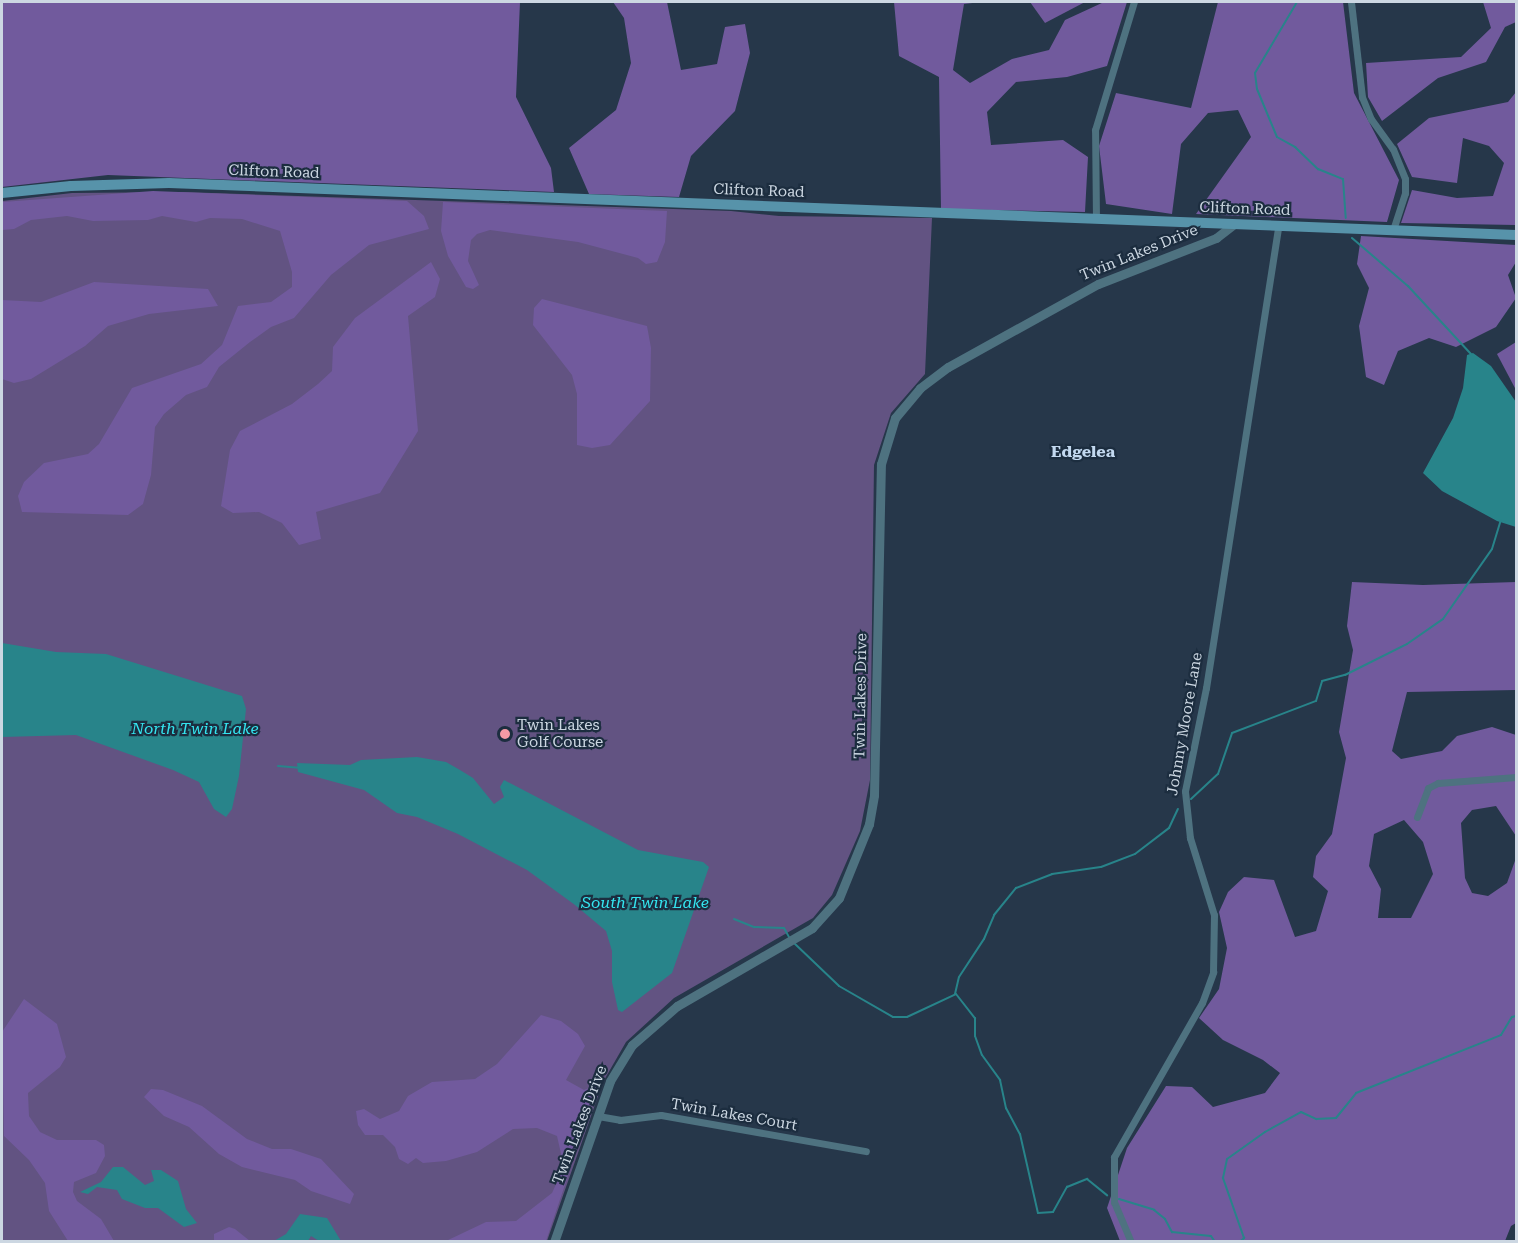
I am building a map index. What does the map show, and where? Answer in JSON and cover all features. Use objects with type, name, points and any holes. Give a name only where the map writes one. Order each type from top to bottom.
[{"type":"main road","name":"Clifton Road","points":[[2,193],[71,186],[169,183],[1516,235]]},
{"type":"street","points":[[1096,219],[1095,130],[1134,2]]},
{"type":"street","points":[[1351,2],[1362,97],[1371,119],[1393,149],[1405,179],[1405,193],[1393,230]]},
{"type":"street","name":"Twin Lakes Drive","points":[[554,1242],[618,1065],[648,1027],[699,992],[799,937],[834,906],[872,812],[881,464],[895,418],[920,388],[948,367],[1098,284],[1216,238],[1234,224]]},
{"type":"street","name":"Johnny Moore Lane","points":[[1131,1242],[1114,1202],[1114,1157],[1202,1003],[1213,972],[1214,915],[1190,838],[1185,791],[1203,706],[1278,226]]},
{"type":"street","points":[[1417,817],[1428,788],[1438,783],[1516,777]]},
{"type":"street","name":"Twin Lakes Court","points":[[598,1116],[620,1120],[661,1115],[866,1151]]},
{"type":"shaded area","points":[[2,2],[520,2],[516,97],[551,168],[554,192],[108,175],[2,187]]},
{"type":"shaded area","points":[[613,2],[667,2],[681,70],[717,64],[725,27],[745,24],[750,53],[735,111],[691,156],[679,197],[589,194],[569,148],[616,110],[631,63],[624,18]]},
{"type":"shaded area","points":[[894,2],[981,2],[964,4],[953,70],[970,83],[1012,59],[1049,50],[1065,20],[1104,2],[1127,2],[1107,66],[1067,77],[1016,82],[987,112],[991,145],[1063,140],[1088,157],[1085,212],[941,209],[939,77],[899,56]]},
{"type":"shaded area","points":[[1030,2],[1085,2],[1045,23]]},
{"type":"shaded area","points":[[1218,2],[1343,2],[1354,93],[1399,180],[1387,222],[1196,214],[1251,137],[1238,110],[1208,113],[1181,144],[1172,214],[1106,204],[1099,146],[1116,93],[1191,108]]},
{"type":"shaded area","points":[[1483,2],[1516,2],[1516,22],[1505,27],[1486,62],[1438,78],[1382,121],[1368,97],[1366,63],[1461,57],[1491,28]]},
{"type":"shaded area","points":[[1516,92],[1516,225],[1401,223],[1412,190],[1457,198],[1493,196],[1504,163],[1489,146],[1463,138],[1457,183],[1412,177],[1397,144],[1429,118],[1508,102]]},
{"type":"shaded area","points":[[153,191],[407,201],[424,216],[429,229],[369,245],[331,275],[294,318],[271,327],[250,342],[219,367],[207,387],[186,395],[164,414],[155,427],[151,475],[143,504],[128,515],[22,512],[18,496],[24,482],[44,463],[88,454],[99,444],[132,388],[201,364],[222,345],[238,306],[271,302],[292,287],[292,272],[280,231],[242,219],[210,218],[196,222],[162,216],[148,220],[93,221],[67,216],[31,220],[14,229],[2,230],[2,202]]},
{"type":"shaded area","name":"Twin Lakes Golf Course","points":[[183,192],[731,211],[779,216],[932,218],[925,374],[891,413],[874,465],[870,780],[860,831],[832,895],[813,918],[674,998],[626,1042],[603,1082],[547,1241],[2,1241],[2,201],[72,193]]},
{"type":"shaded area","points":[[443,202],[667,211],[665,242],[657,262],[646,264],[638,258],[578,242],[490,230],[477,234],[471,240],[468,261],[479,285],[473,289],[466,287],[448,256],[441,231]]},
{"type":"shaded area","points":[[1361,236],[1516,245],[1516,262],[1508,275],[1516,298],[1496,327],[1456,347],[1429,338],[1398,351],[1384,385],[1366,377],[1359,326],[1369,288],[1357,264]]},
{"type":"shaded area","points":[[431,262],[440,279],[435,297],[408,316],[418,431],[380,493],[316,512],[321,539],[299,545],[282,523],[259,512],[233,513],[221,506],[230,450],[240,431],[292,404],[318,384],[332,371],[333,347],[355,318]]},
{"type":"shaded area","points":[[94,282],[208,289],[218,306],[149,314],[108,326],[85,346],[31,379],[14,383],[2,379],[2,300],[41,302]]},
{"type":"shaded area","points":[[542,299],[647,326],[651,348],[650,401],[610,445],[592,448],[577,445],[577,394],[572,375],[533,325],[534,308]]},
{"type":"shaded area","points":[[1516,342],[1516,390],[1497,354]]},
{"type":"shaded area","points":[[1352,582],[1423,585],[1516,582],[1516,690],[1407,692],[1392,751],[1401,759],[1442,751],[1457,736],[1492,727],[1516,735],[1516,836],[1496,806],[1472,810],[1461,823],[1465,878],[1472,893],[1488,896],[1507,883],[1516,858],[1516,1223],[1511,1226],[1505,1241],[1120,1241],[1107,1208],[1127,1148],[1166,1086],[1192,1087],[1213,1107],[1265,1093],[1280,1073],[1263,1060],[1223,1040],[1199,1018],[1219,989],[1227,948],[1219,912],[1228,892],[1244,877],[1274,880],[1295,937],[1316,931],[1328,891],[1313,877],[1316,856],[1332,834],[1346,758],[1339,732],[1353,650],[1347,626]],"holes":[[[1404,820],[1423,842],[1433,874],[1411,918],[1378,918],[1381,889],[1369,866],[1374,834]]]},
{"type":"shaded area","points":[[24,999],[57,1024],[66,1057],[60,1067],[28,1093],[29,1116],[40,1132],[57,1140],[96,1140],[104,1145],[105,1156],[96,1173],[74,1182],[73,1192],[77,1201],[101,1219],[114,1241],[68,1241],[49,1211],[45,1183],[29,1160],[4,1136],[2,1032]]},
{"type":"shaded area","points":[[541,1015],[561,1021],[578,1034],[585,1046],[566,1080],[584,1090],[599,1084],[546,1241],[446,1241],[486,1222],[516,1221],[552,1193],[564,1167],[557,1136],[537,1128],[513,1129],[477,1152],[446,1161],[423,1163],[416,1158],[408,1164],[399,1159],[395,1147],[383,1135],[365,1135],[358,1125],[356,1111],[364,1109],[380,1119],[399,1111],[408,1096],[432,1082],[475,1079],[497,1064]]},
{"type":"shaded area","points":[[151,1089],[163,1090],[202,1106],[247,1139],[272,1149],[291,1149],[321,1159],[354,1194],[350,1204],[311,1191],[295,1180],[242,1167],[219,1154],[189,1127],[164,1116],[144,1097]]},
{"type":"shaded area","points":[[229,1227],[250,1241],[214,1241],[214,1234]]},
{"type":"water","points":[[1473,353],[1491,366],[1516,402],[1516,527],[1497,521],[1442,491],[1423,473],[1453,418],[1463,388],[1467,355]]},
{"type":"water","name":"North Twin Lake","points":[[2,643],[56,652],[106,654],[242,696],[246,709],[239,776],[232,809],[226,817],[214,809],[199,782],[173,770],[76,735],[2,737]]},
{"type":"water","name":"South Twin Lake","points":[[417,757],[446,762],[460,770],[473,778],[494,804],[504,797],[500,787],[504,780],[638,850],[703,862],[709,867],[672,973],[622,1012],[618,1010],[612,982],[612,951],[606,931],[575,905],[527,870],[458,834],[417,817],[397,813],[364,790],[298,772],[297,763],[350,765],[361,760]]},
{"type":"water","points":[[113,1167],[123,1167],[145,1185],[154,1181],[151,1170],[161,1170],[178,1181],[186,1209],[197,1223],[184,1227],[158,1208],[145,1208],[122,1199],[117,1190],[97,1187],[88,1194],[80,1192],[101,1182]]},
{"type":"water","points":[[300,1214],[327,1218],[341,1241],[319,1241],[311,1236],[308,1241],[274,1241],[286,1234]]},
{"type":"waterway","points":[[1297,2],[1255,73],[1257,89],[1277,137],[1295,147],[1318,169],[1343,179],[1346,218]]},
{"type":"waterway","points":[[1352,238],[1408,286],[1471,354]]},
{"type":"waterway","points":[[1191,799],[1218,774],[1232,733],[1316,701],[1322,681],[1345,675],[1407,644],[1443,619],[1492,549],[1501,520]]},
{"type":"waterway","points":[[278,766],[299,768]]},
{"type":"waterway","points":[[955,994],[959,977],[984,939],[994,915],[1016,888],[1052,874],[1101,867],[1135,854],[1169,828],[1178,809]]},
{"type":"waterway","points":[[734,919],[754,927],[784,928],[790,939]]},
{"type":"waterway","points":[[794,943],[839,986],[893,1017],[907,1017],[956,994],[975,1018],[975,1036],[982,1055],[1000,1080],[1006,1108],[1020,1134],[1038,1213],[1053,1212],[1067,1187],[1087,1179],[1107,1195]]},
{"type":"waterway","points":[[1240,1242],[1244,1238],[1223,1178],[1227,1159],[1265,1132],[1301,1112],[1316,1119],[1336,1118],[1356,1093],[1501,1035],[1512,1017],[1516,1016]]},
{"type":"waterway","points":[[1119,1199],[1154,1210],[1165,1219],[1172,1232],[1211,1236],[1215,1242]]},
{"type":"place","name":"Twin Lakes Golf Course","points":[[505,734]]},
{"type":"district","name":"Edgelea","points":[[1083,452]]}]
